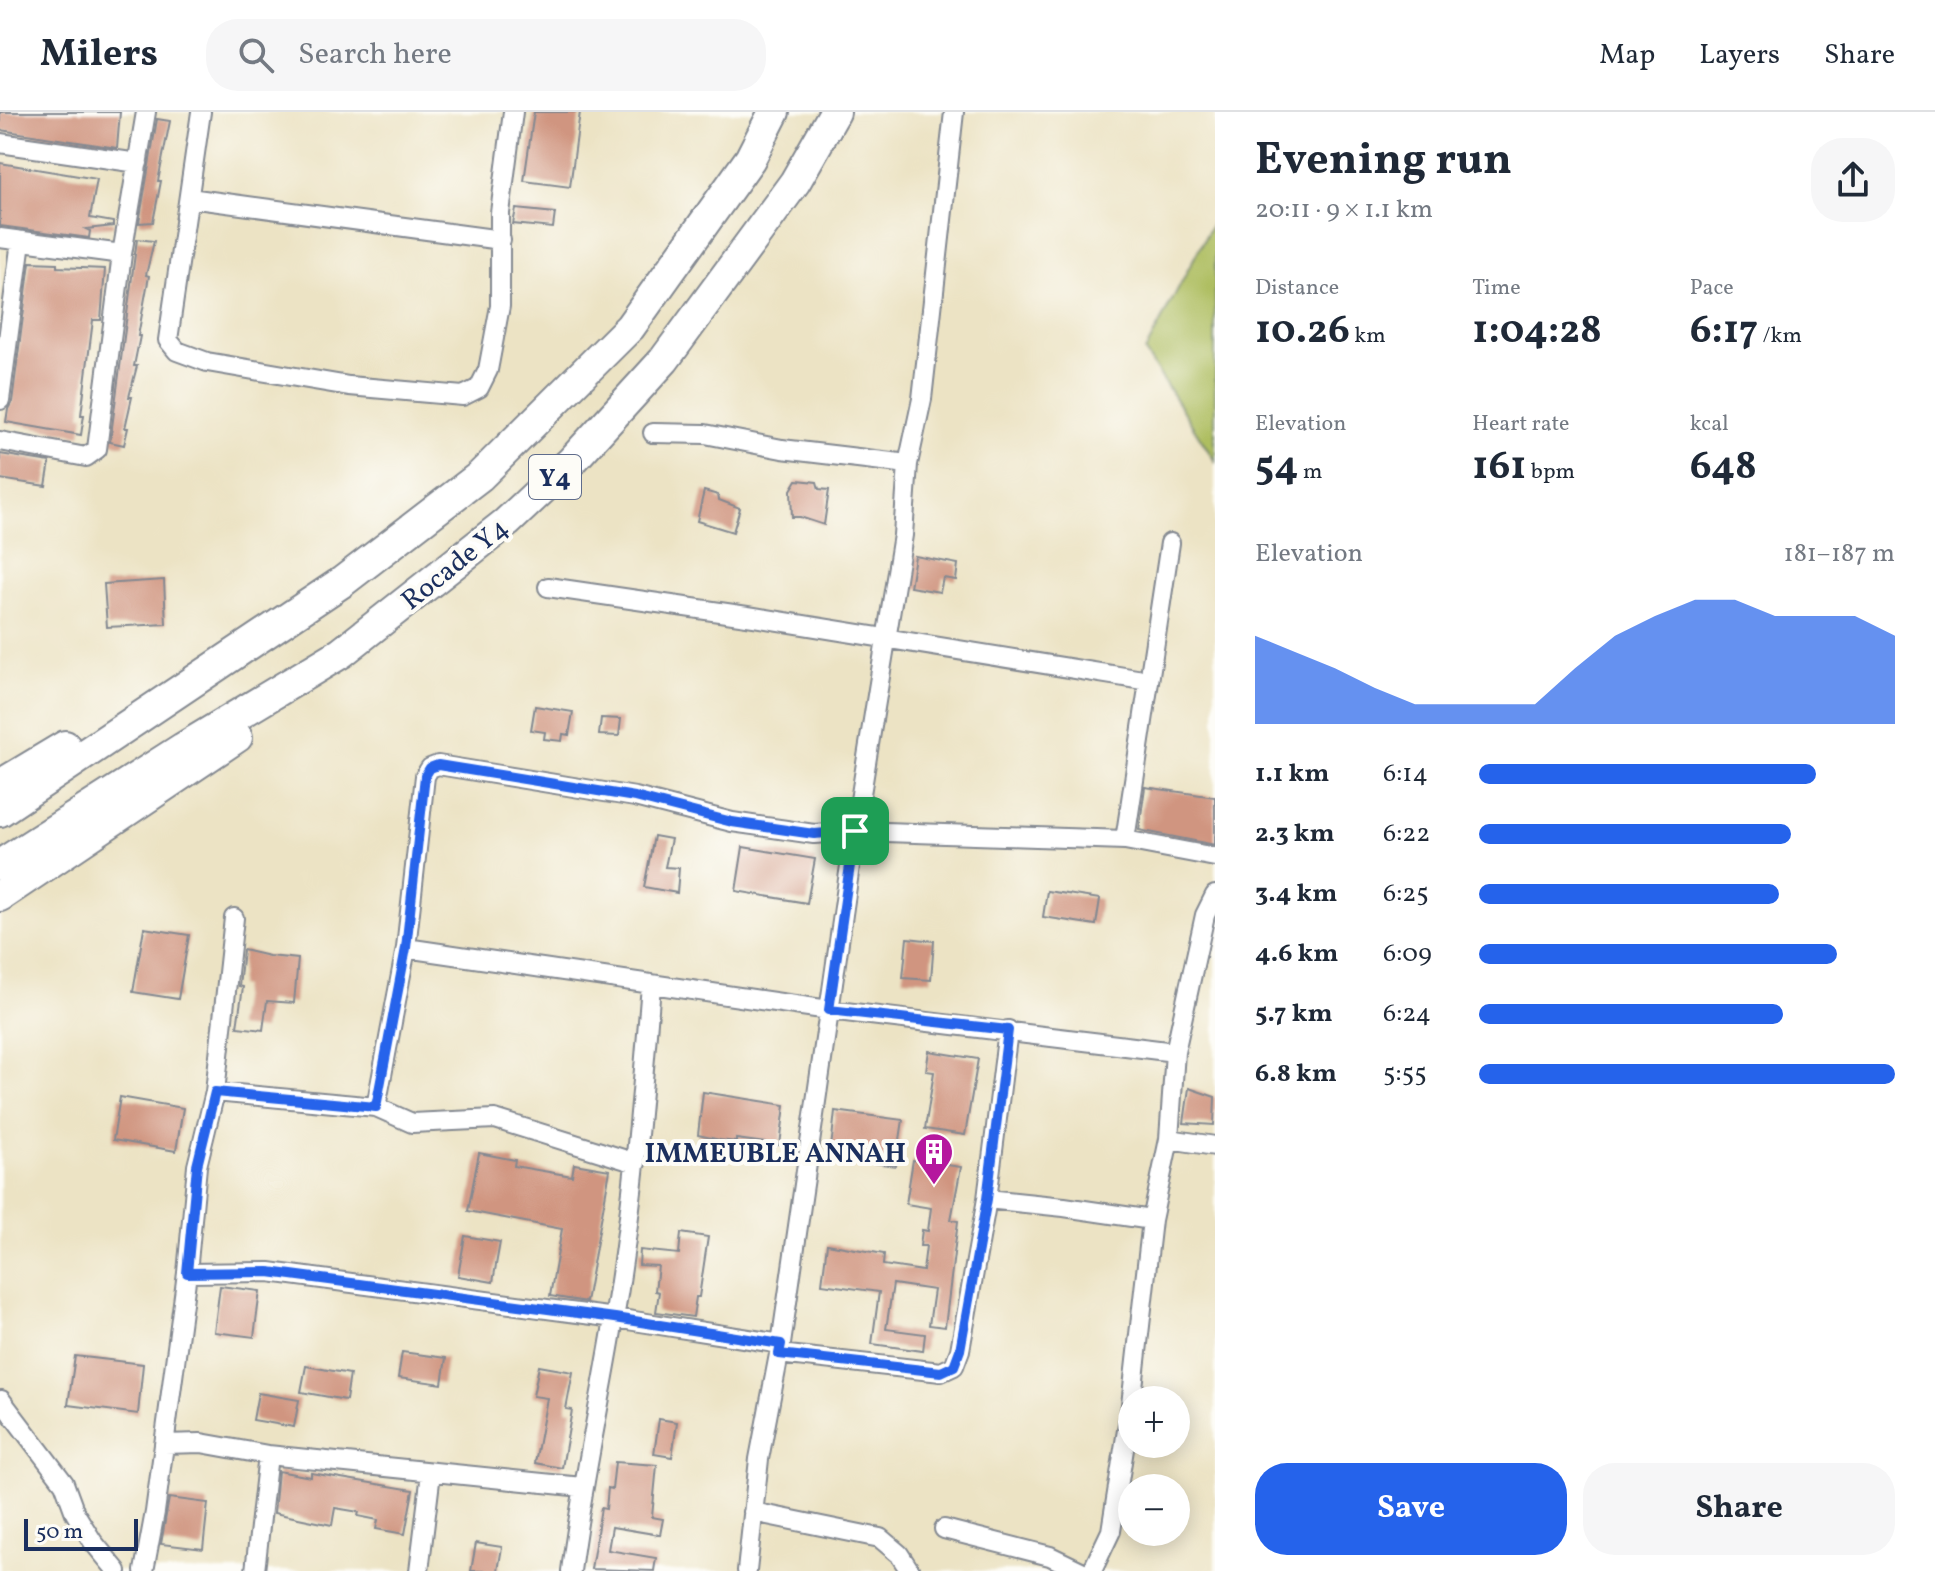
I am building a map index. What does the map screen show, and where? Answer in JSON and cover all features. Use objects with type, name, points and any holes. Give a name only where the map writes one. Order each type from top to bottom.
[{"type":"highway","name":"Rocade Y4","points":[[0,811],[342,582],[480,476],[630,327],[750,159],[774,112]]},
{"type":"highway","name":"Rocade Y4","points":[[0,865],[183,748],[341,653],[507,522],[571,462],[664,360],[795,182],[835,112]]},
{"type":"highway","points":[[0,785],[44,757],[266,633]]},
{"type":"highway","points":[[0,896],[268,716],[341,653]]},
{"type":"street","points":[[0,441],[86,457],[97,449],[122,254],[146,112]]},
{"type":"street","points":[[201,112],[168,340],[177,351],[207,362],[349,386],[463,396],[479,388],[488,370],[500,306],[500,213],[513,112]]},
{"type":"street","points":[[747,1571],[759,1459],[780,1349],[855,831],[903,535],[908,464],[932,332],[954,112]]},
{"type":"street","points":[[0,143],[138,163]]},
{"type":"street","points":[[189,198],[501,240]]},
{"type":"street","points":[[0,238],[122,254]]},
{"type":"street","points":[[0,400],[21,241]]},
{"type":"street","points":[[653,433],[705,434],[782,449],[908,464]]},
{"type":"street","points":[[1125,840],[1170,543]]},
{"type":"street","points":[[548,587],[1149,681]]},
{"type":"street","points":[[376,1107],[406,948],[425,776],[430,768],[438,765],[635,797],[732,822],[814,834],[855,831],[1125,840],[1215,857]]},
{"type":"street","points":[[1092,1571],[1111,1531],[1131,1405],[1152,1220],[1169,1139],[1175,1052],[1205,915],[1215,895]]},
{"type":"street","points":[[144,1571],[187,1273],[197,1166],[215,1092],[234,918]]},
{"type":"street","points":[[406,948],[829,1010],[1175,1052]]},
{"type":"street","points":[[571,1571],[582,1487],[615,1318],[636,1163],[651,985]]},
{"type":"street","points":[[187,1273],[269,1272],[615,1318],[780,1349],[941,1372],[954,1366],[960,1350],[987,1199],[1008,1030]]},
{"type":"street","points":[[215,1092],[376,1107],[412,1123],[495,1119],[636,1163]]},
{"type":"street","points":[[1169,1139],[1215,1146]]},
{"type":"street","points":[[987,1199],[1152,1220]]},
{"type":"street","points":[[1,1400],[64,1483],[75,1513],[93,1542],[117,1571]]},
{"type":"street","points":[[164,1444],[201,1443],[268,1455],[582,1487]]},
{"type":"street","points":[[255,1571],[268,1455]]},
{"type":"street","points":[[419,1571],[431,1473]]},
{"type":"street","points":[[753,1512],[880,1538],[899,1554],[910,1571]]},
{"type":"street","points":[[944,1529],[1050,1556],[1081,1571]]},
{"type":"green space","points":[[1215,218],[1215,461],[1145,352]]},
{"type":"building","points":[[0,112],[120,112],[117,148],[0,130]]},
{"type":"building","points":[[534,112],[580,112],[570,187],[524,181]]},
{"type":"building","points":[[157,119],[170,121],[158,181],[161,181],[153,222],[139,223]]},
{"type":"building","points":[[0,163],[97,179],[90,218],[113,222],[113,226],[86,229],[90,231],[89,238],[0,226]]},
{"type":"building","points":[[516,209],[555,213],[553,228],[513,224]]},
{"type":"building","points":[[137,239],[154,241],[146,275],[149,276],[124,445],[110,442]]},
{"type":"building","points":[[30,262],[57,263],[57,267],[105,269],[101,320],[93,320],[81,435],[6,422],[12,402]]},
{"type":"building","points":[[0,454],[50,462],[46,486],[0,479]]},
{"type":"building","points":[[797,480],[817,482],[819,489],[829,490],[824,525],[792,517],[791,490]]},
{"type":"building","points":[[704,491],[740,508],[733,532],[697,521]]},
{"type":"building","points":[[915,556],[958,564],[956,580],[943,578],[940,592],[910,587]]},
{"type":"building","points":[[164,580],[166,624],[107,627],[104,584]]},
{"type":"building","points":[[535,706],[573,712],[569,735],[563,734],[562,741],[544,739],[545,732],[531,730]]},
{"type":"building","points":[[601,718],[621,719],[619,736],[599,735]]},
{"type":"building","points":[[1145,787],[1215,797],[1215,845],[1139,830]]},
{"type":"building","points":[[654,836],[671,839],[665,867],[679,868],[677,893],[644,887]]},
{"type":"building","points":[[743,847],[815,859],[807,903],[736,891]]},
{"type":"building","points":[[1047,891],[1100,899],[1096,925],[1043,917]]},
{"type":"building","points":[[144,928],[189,935],[178,999],[133,992]]},
{"type":"building","points":[[907,938],[934,941],[931,980],[903,978]]},
{"type":"building","points":[[243,950],[298,959],[294,1003],[267,1001],[263,1030],[237,1027],[243,987],[239,986]]},
{"type":"building","points":[[929,1051],[978,1059],[965,1135],[925,1129],[934,1072],[926,1071]]},
{"type":"building","points":[[1189,1088],[1215,1097],[1214,1125],[1184,1123]]},
{"type":"building","points":[[703,1092],[785,1105],[780,1145],[698,1135]]},
{"type":"building","points":[[120,1097],[183,1108],[176,1151],[113,1140]]},
{"type":"building","points":[[835,1111],[903,1120],[896,1166],[830,1158]]},
{"type":"building","points":[[479,1153],[515,1160],[514,1166],[572,1176],[574,1164],[610,1170],[586,1302],[550,1296],[562,1229],[468,1211]]},
{"type":"building","points":[[913,1160],[961,1167],[951,1220],[958,1221],[945,1327],[929,1325],[934,1290],[893,1284],[886,1329],[925,1334],[923,1351],[872,1344],[879,1292],[822,1284],[827,1244],[884,1254],[883,1265],[923,1271],[926,1246],[920,1246],[922,1230],[928,1231],[931,1208],[906,1204]]},
{"type":"building","points":[[681,1233],[708,1237],[693,1317],[656,1312],[658,1266],[639,1265],[640,1250],[679,1254]]},
{"type":"building","points":[[465,1236],[500,1242],[493,1282],[458,1276]]},
{"type":"building","points":[[220,1286],[260,1291],[254,1337],[214,1332]]},
{"type":"building","points":[[402,1352],[446,1358],[442,1384],[398,1378]]},
{"type":"building","points":[[75,1356],[143,1364],[138,1414],[68,1405]]},
{"type":"building","points":[[306,1366],[350,1374],[346,1400],[301,1392]]},
{"type":"building","points":[[539,1366],[573,1372],[566,1409],[572,1410],[562,1468],[535,1463],[547,1398],[533,1396]]},
{"type":"building","points":[[258,1393],[299,1400],[294,1427],[253,1420]]},
{"type":"building","points":[[659,1419],[677,1422],[672,1457],[654,1454]]},
{"type":"building","points":[[615,1462],[657,1465],[652,1517],[663,1519],[660,1535],[612,1527],[608,1550],[656,1558],[654,1571],[591,1569],[601,1508],[606,1509]]},
{"type":"building","points":[[278,1471],[311,1477],[311,1473],[413,1490],[405,1534],[376,1529],[378,1520],[358,1516],[359,1512],[335,1508],[332,1525],[274,1513]]},
{"type":"building","points":[[169,1498],[208,1503],[203,1549],[161,1544]]},
{"type":"building","points":[[476,1543],[502,1547],[498,1571],[471,1571]]},
{"type":"place","name":"IMMEUBLE ANNAH","points":[[934,1186]]},
{"type":"route","points":[[438,765],[635,797],[732,822],[814,834],[855,831],[829,1010],[1008,1030],[987,1199],[960,1350],[954,1366],[941,1372],[779,1354],[781,1344],[615,1318],[269,1272],[187,1273],[197,1166],[215,1092],[376,1107],[406,948],[425,776],[430,768],[438,765]]}]
